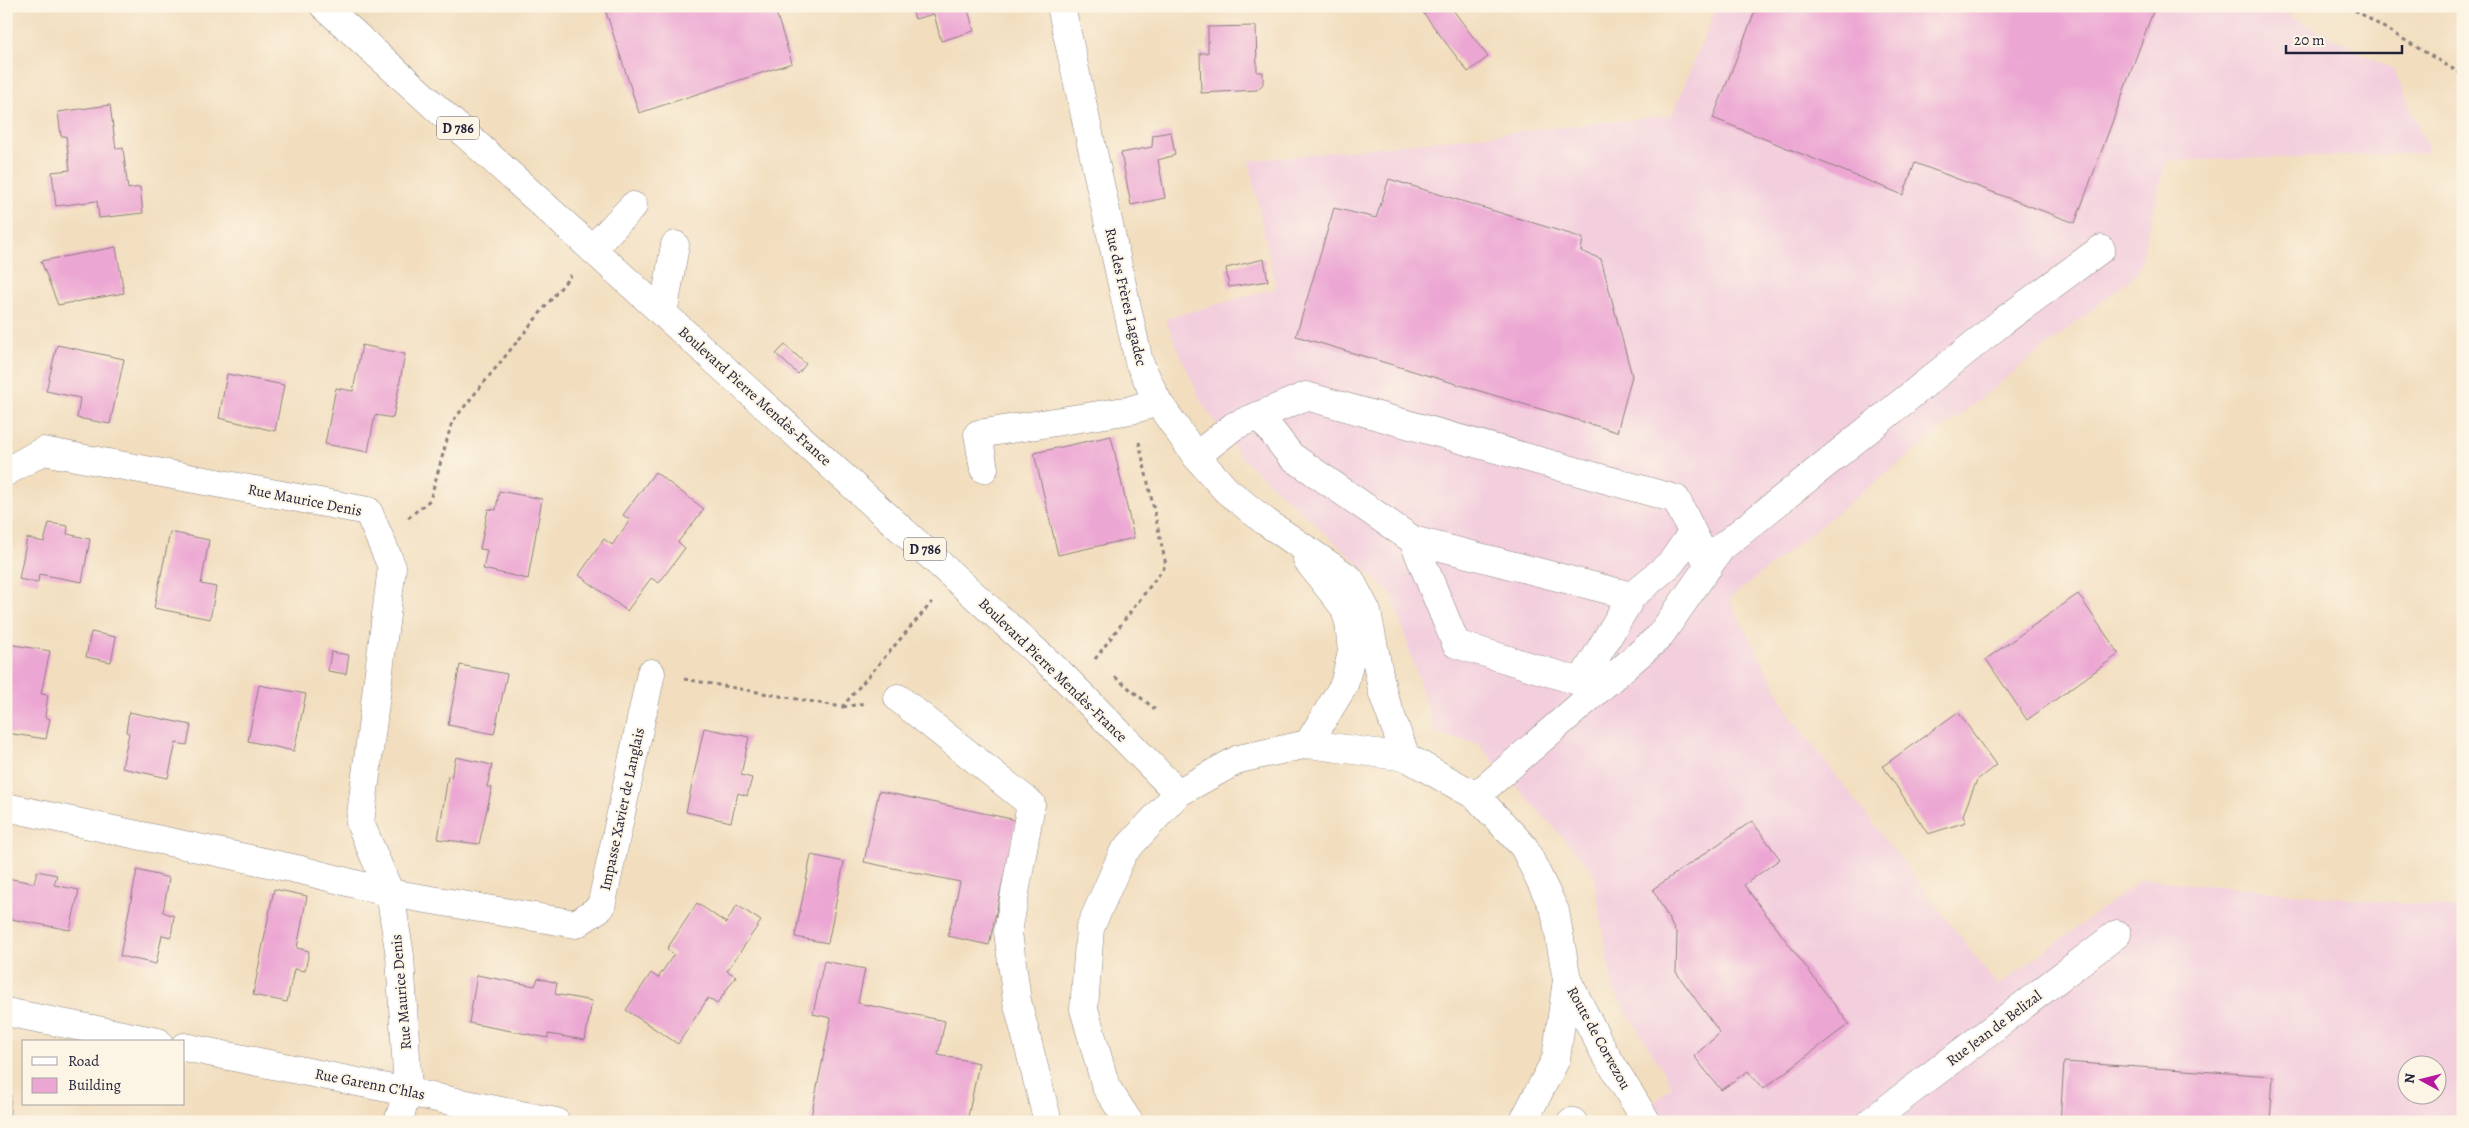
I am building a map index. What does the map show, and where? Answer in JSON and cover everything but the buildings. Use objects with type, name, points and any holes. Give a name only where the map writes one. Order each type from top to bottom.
[{"type":"street","name":"Boulevard Pierre Mendès-France","points":[[324,6],[955,576],[1061,674],[1178,794]]},
{"type":"street","name":"Rue des Frères Lagadec","points":[[1061,6],[1139,362],[1158,402],[1196,456],[1226,490],[1266,522],[1350,580],[1367,612],[1383,694],[1406,757]]},
{"type":"street","points":[[592,250],[633,206]]},
{"type":"street","points":[[663,314],[675,245]]},
{"type":"street","points":[[1476,796],[1658,637],[1721,548],[2002,322],[2101,248]]},
{"type":"street","points":[[1196,456],[1234,426],[1306,396],[1676,499],[1709,566]]},
{"type":"street","points":[[984,469],[978,434],[1131,410],[1158,402]]},
{"type":"street","points":[[1259,415],[1291,456],[1413,540],[1632,596]]},
{"type":"street","name":"Rue Maurice Denis","points":[[6,472],[43,451],[368,511],[392,567],[360,823],[390,893],[400,956],[408,1091]]},
{"type":"street","points":[[1413,540],[1456,644],[1580,682],[1632,596],[1671,563],[1692,533]]},
{"type":"street","name":"Rue des Frères Lagadec","points":[[1287,535],[1344,607],[1349,622],[1352,652],[1344,685],[1308,744]]},
{"type":"street","name":"Impasse Xavier de Langlais","points":[[390,893],[576,924],[601,907],[651,673]]},
{"type":"street","points":[[898,698],[1031,804],[1008,932],[1017,1001],[1048,1122]]},
{"type":"street","points":[[1129,1122],[1106,1087],[1084,1009],[1090,928],[1122,853],[1178,794],[1239,759],[1308,744],[1406,757],[1476,796],[1524,847],[1555,911],[1567,980],[1556,1059],[1524,1122]]},
{"type":"street","points":[[6,807],[301,870],[390,893]]},
{"type":"street","name":"Rue Jean de Belizal","points":[[1870,1122],[2117,934]]},
{"type":"street","name":"Route de Corvezou","points":[[1567,980],[1604,1052],[1647,1122]]},
{"type":"street","points":[[6,1012],[148,1040]]},
{"type":"street","name":"Rue Garenn C'hlas","points":[[185,1047],[556,1122]]},
{"type":"street","points":[[398,1122],[408,1091]]},
{"type":"path","points":[[2348,6],[2463,75]]},
{"type":"path","points":[[381,541],[430,500],[452,422],[592,250]]},
{"type":"path","points":[[1102,666],[1094,660],[1166,566],[1147,473],[1131,410]]},
{"type":"path","points":[[651,673],[842,707],[955,576]]},
{"type":"path","points":[[1109,672],[1155,709]]},
{"type":"shaded area","points":[[1717,6],[2271,6],[2394,70],[2430,153],[2166,161],[2138,273],[1729,599],[1792,718],[1998,986],[2142,879],[2463,909],[2463,1122],[1635,1122],[1672,1085],[1612,988],[1593,871],[1477,743],[1435,733],[1392,594],[1241,457],[1202,404],[1165,319],[1276,288],[1249,161],[1672,115]]}]
